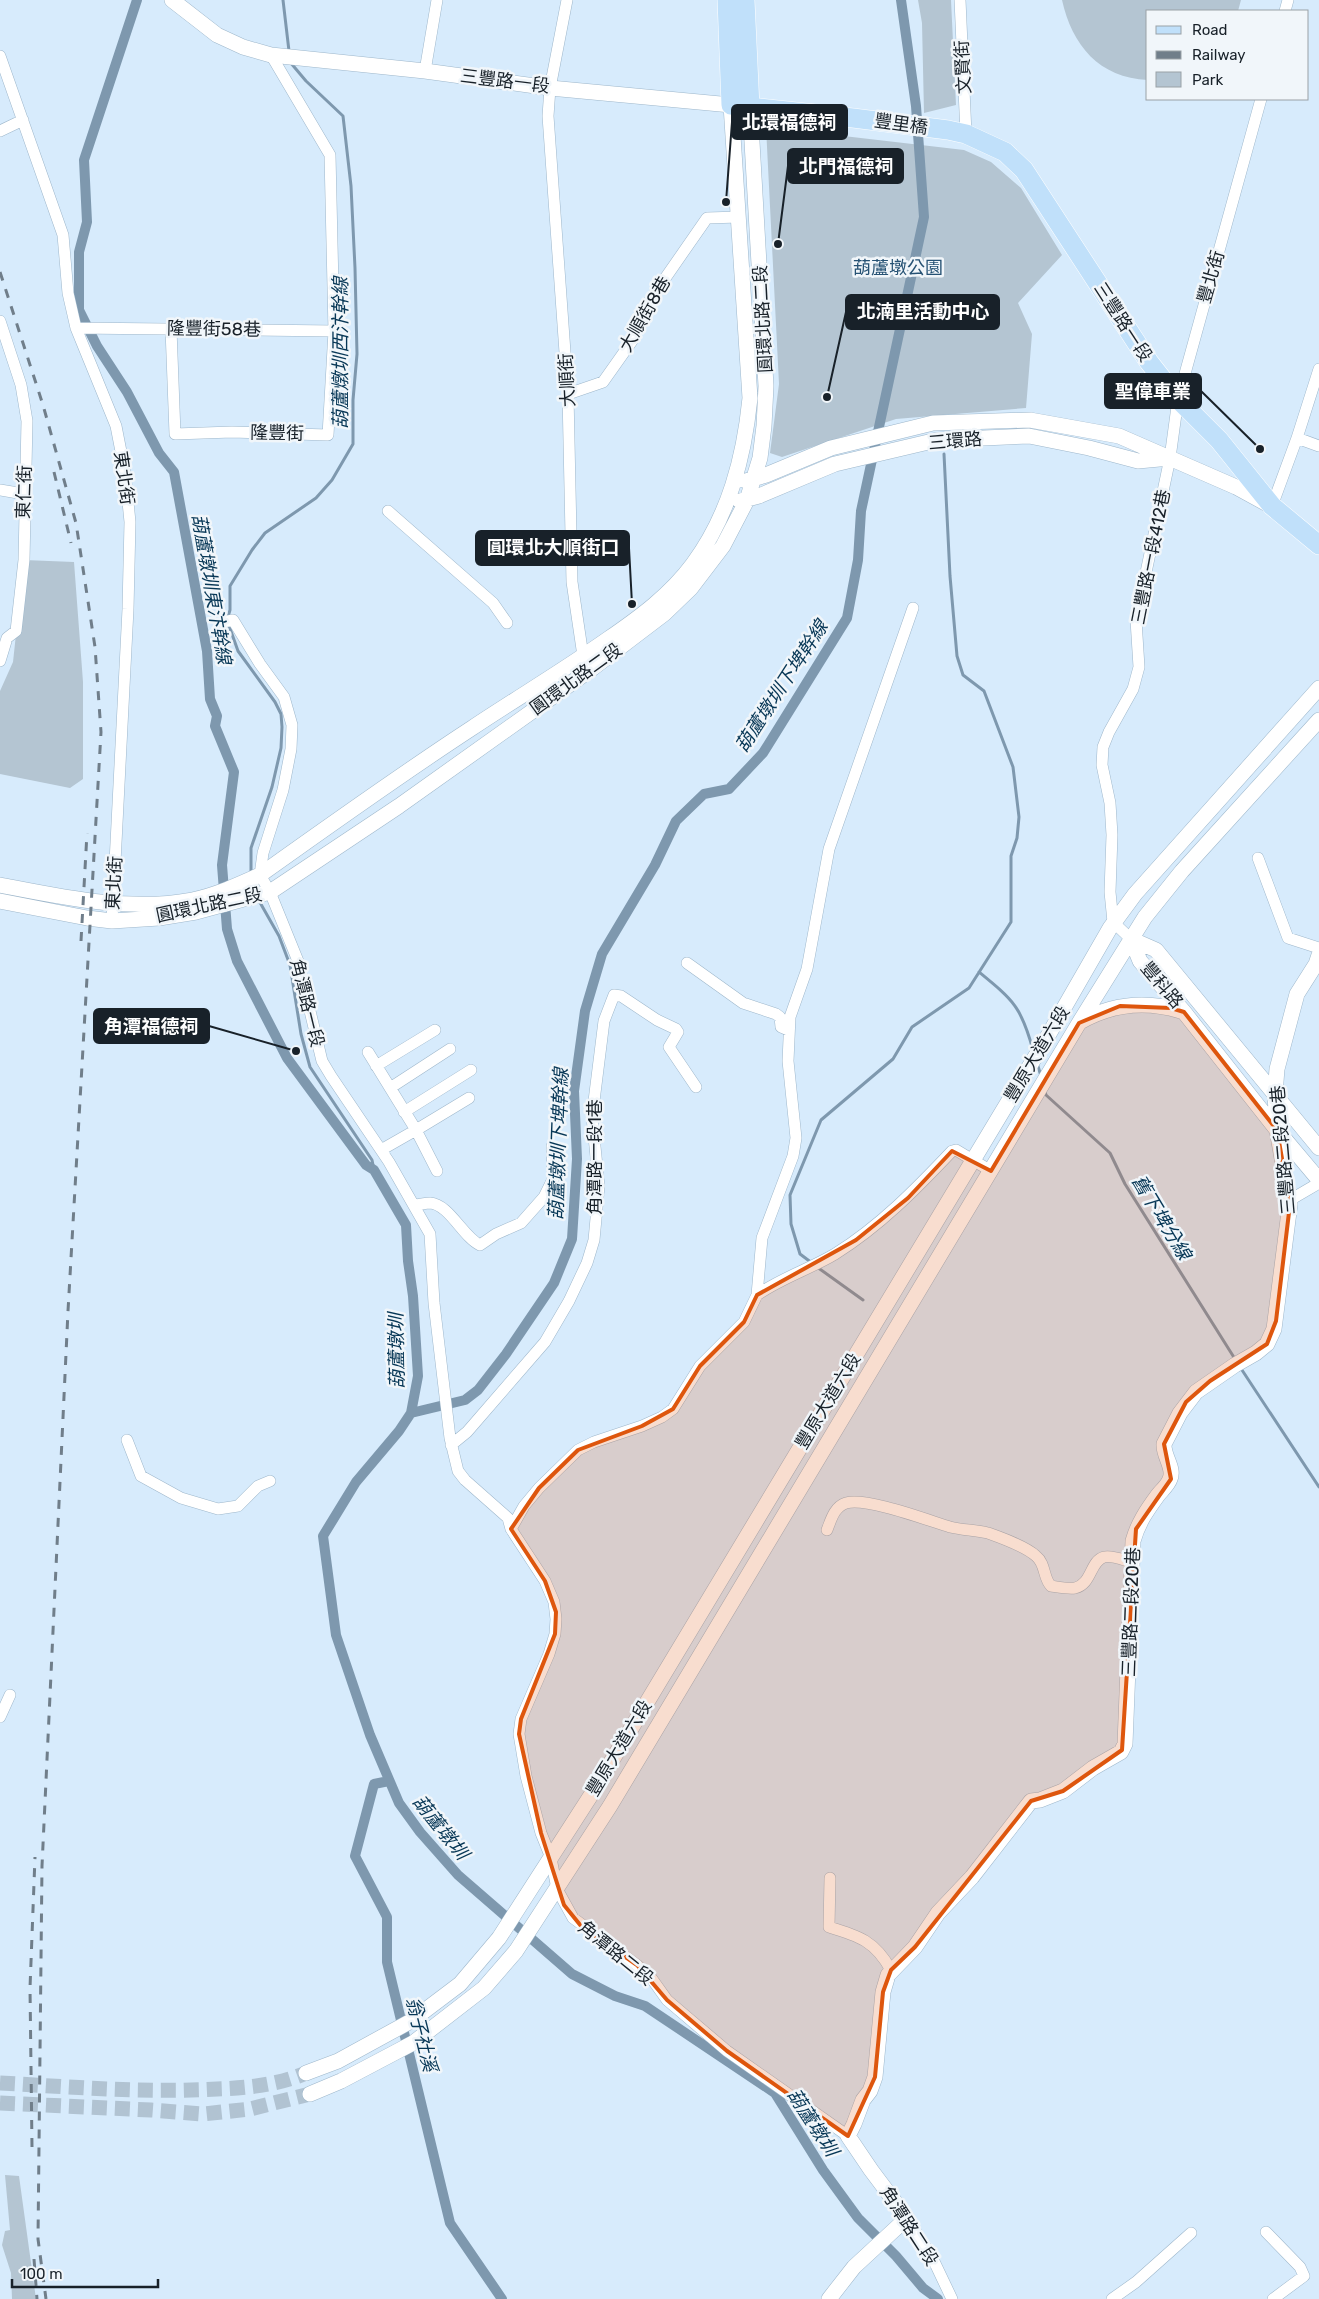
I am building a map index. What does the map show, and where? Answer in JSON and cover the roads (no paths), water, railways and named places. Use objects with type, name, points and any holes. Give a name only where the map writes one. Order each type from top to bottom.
[{"type":"main road","points":[[727,0],[731,106]]},
{"type":"main road","points":[[745,0],[750,107]]},
{"type":"main road","name":"三豐路一段","points":[[731,106],[853,118]]},
{"type":"main road","name":"豐里橋","points":[[853,118],[957,132]]},
{"type":"main road","name":"三豐路一段","points":[[957,132],[1005,152],[1024,170],[1149,362],[1178,398],[1219,440],[1272,506],[1319,546]]},
{"type":"street","name":"三豐路一段","points":[[172,0],[216,35],[243,47],[271,55],[425,71],[550,88],[731,106]]},
{"type":"street","points":[[425,71],[437,0]]},
{"type":"street","name":"大順街","points":[[567,0],[550,88],[548,116],[568,394],[572,582],[588,662]]},
{"type":"street","name":"文賢街","points":[[957,132],[960,0]]},
{"type":"street","name":"隆豐街","points":[[171,329],[175,434],[232,432],[328,434],[334,331],[330,155],[271,55]]},
{"type":"street","name":"東北街","points":[[0,56],[63,235],[68,293],[79,328],[116,426],[125,472],[130,522],[128,609],[112,921]]},
{"type":"street","name":"豐北街","points":[[1170,458],[1178,398],[1261,100]]},
{"type":"street","name":"圓環北路二段","points":[[0,885],[90,902],[113,904],[194,906],[270,892],[399,806],[588,662],[680,580],[704,549],[727,503],[746,435],[750,398],[731,106]]},
{"type":"street","name":"圓環北路二段","points":[[0,901],[112,921],[159,918],[194,906],[260,875],[464,733],[588,662],[664,614],[690,588],[723,546],[747,500],[760,458],[763,434],[766,386],[750,107]]},
{"type":"street","points":[[0,131],[23,120]]},
{"type":"street","name":"大順街8巷","points":[[568,394],[603,382],[632,341],[650,300],[707,218],[739,217]]},
{"type":"street","name":"東仁街","points":[[0,322],[21,385],[27,421],[24,560],[16,631],[4,637],[0,661]]},
{"type":"street","name":"隆豐街58巷","points":[[79,328],[334,331]]},
{"type":"street","points":[[1272,506],[1298,438],[1319,369]]},
{"type":"street","points":[[1029,436],[1030,420]]},
{"type":"street","name":"三環路","points":[[734,482],[753,480],[831,448],[933,423],[1030,420],[1119,436],[1236,487],[1272,506]]},
{"type":"street","name":"三環路","points":[[727,503],[747,500],[835,464],[937,440],[1029,436],[1089,448],[1138,461],[1170,458]]},
{"type":"street","points":[[1298,438],[1319,446]]},
{"type":"street","name":"三豐路一段412巷","points":[[1113,922],[1110,892],[1112,835],[1110,803],[1102,765],[1103,747],[1109,732],[1133,689],[1139,667],[1136,620],[1170,458]]},
{"type":"street","points":[[0,490],[24,494]]},
{"type":"street","points":[[388,511],[493,604],[507,622]]},
{"type":"street","points":[[511,1529],[524,1506],[539,1488],[578,1450],[594,1442],[642,1426],[662,1417],[673,1409],[700,1366],[744,1322],[757,1295],[762,1238],[793,1156],[796,1138],[788,1061],[788,1030],[795,999],[807,969],[829,849],[913,608]]},
{"type":"street","points":[[228,621],[284,697],[292,725],[291,749],[283,790],[263,853],[260,875]]},
{"type":"street","name":"豐原大道六段","points":[[306,2073],[338,2061],[411,2021],[460,1984],[499,1938],[552,1858],[1035,1057],[1113,922],[1160,864],[1319,688]]},
{"type":"street","name":"豐原大道六段","points":[[310,2094],[413,2043],[484,1988],[517,1950],[610,1806],[1079,1023],[1145,917],[1182,871],[1319,720]]},
{"type":"street","points":[[1258,858],[1288,938],[1319,948]]},
{"type":"street","name":"角潭路一段","points":[[260,875],[270,892],[298,961],[322,1061],[330,1076],[381,1150],[430,1234],[434,1303],[451,1442]]},
{"type":"street","points":[[1113,922],[1131,939]]},
{"type":"street","name":"豐科路","points":[[1131,939],[1140,961],[1184,1012],[1319,1181]]},
{"type":"street","name":"豐科路","points":[[1131,939],[1156,950],[1319,1148]]},
{"type":"street","name":"三豐路二段20巷","points":[[848,2136],[875,2077],[883,1992],[891,1970],[915,1947],[938,1913],[972,1877],[1031,1801],[1040,1800],[1063,1791],[1122,1750],[1126,1738],[1131,1562],[1136,1529],[1170,1478],[1170,1468],[1164,1451],[1164,1444],[1183,1408],[1196,1392],[1210,1381],[1256,1353],[1267,1344],[1274,1329],[1288,1230],[1290,1200],[1277,1130],[1275,1094],[1277,1069],[1297,994],[1316,964],[1319,955]]},
{"type":"street","points":[[687,963],[743,1003],[776,1014],[780,1018],[781,1027],[788,1030]]},
{"type":"street","name":"角潭路一段1巷","points":[[451,1442],[467,1432],[545,1342],[569,1301],[587,1263],[595,1234],[599,1186],[592,1117],[604,1021],[614,995],[621,996],[657,1020],[676,1029],[678,1032],[669,1048],[696,1087]]},
{"type":"street","points":[[1079,1023],[1099,1012],[1132,1005],[1158,1005],[1184,1012]]},
{"type":"street","points":[[376,1066],[435,1030]]},
{"type":"street","points":[[390,1088],[450,1049]]},
{"type":"street","points":[[368,1052],[416,1130],[437,1171]]},
{"type":"street","points":[[404,1112],[471,1070]]},
{"type":"street","points":[[381,1150],[469,1098]]},
{"type":"street","points":[[414,1205],[431,1203],[438,1205],[452,1217],[473,1242],[480,1245],[496,1234],[522,1222],[544,1197],[553,1179],[552,1146]]},
{"type":"street","points":[[757,1295],[833,1255],[856,1240],[908,1198],[952,1151],[956,1150],[991,1171]]},
{"type":"street","points":[[1290,1200],[1319,1181]]},
{"type":"street","points":[[127,1440],[141,1476],[181,1498],[218,1509],[238,1506],[258,1486],[270,1481]]},
{"type":"street","name":"角潭路二段","points":[[451,1442],[458,1471],[465,1480],[508,1518],[511,1529],[545,1581],[556,1612],[556,1634],[552,1648],[521,1719],[519,1734],[526,1776],[541,1833],[552,1858],[557,1889],[573,1918],[637,1965],[652,1979],[667,2000],[727,2051],[848,2136],[871,2170],[908,2218],[932,2257],[952,2299]]},
{"type":"street","points":[[827,1530],[836,1510],[843,1504],[856,1501],[888,1507],[951,1527],[987,1533],[1020,1547],[1036,1555],[1042,1563],[1048,1583],[1051,1586],[1074,1588],[1082,1585],[1088,1579],[1097,1561],[1103,1557],[1112,1557],[1131,1562]]},
{"type":"street","points":[[0,1717],[10,1695]]},
{"type":"street","points":[[830,1878],[829,1927],[859,1936],[871,1944],[884,1958],[891,1970]]},
{"type":"street","points":[[829,2299],[854,2267],[908,2218]]},
{"type":"street","points":[[1112,2299],[1136,2282],[1191,2232]]},
{"type":"street","points":[[1266,2232],[1300,2267],[1304,2276],[1273,2299]]},
{"type":"waterway","name":"葫蘆墩圳","points":[[137,0],[84,160],[87,222],[79,252],[79,310],[97,346],[127,392],[159,453],[174,472],[207,651],[210,699],[217,716],[215,726],[234,772],[222,865],[227,929],[237,961],[287,1058],[366,1165],[374,1170],[406,1225],[418,1376],[411,1413],[399,1431],[356,1482],[323,1536],[336,1635],[370,1735],[399,1803],[420,1832],[458,1875],[572,1974],[615,1996],[645,2006],[775,2093],[823,2170],[858,2218],[896,2256],[923,2288],[938,2299]]},
{"type":"waterway","name":"葫蘆燉圳西汴幹線","points":[[283,0],[289,51]]},
{"type":"waterway","name":"葫蘆墩圳下埤幹線","points":[[411,1413],[465,1400],[478,1390],[506,1354],[554,1283],[572,1239],[577,1159],[574,1091],[585,1011],[602,954],[655,865],[676,821],[704,794],[729,789],[763,753],[847,618],[858,560],[861,511],[924,217],[916,106],[901,0]]},
{"type":"waterway","name":"葫蘆燉圳西汴幹線","points":[[251,874],[251,848],[272,787],[281,748],[282,727],[281,714],[275,702],[238,651],[227,620],[230,610],[230,586],[265,533],[316,498],[332,480],[353,444],[353,400],[357,354],[355,268],[351,186],[343,116],[306,81],[290,62]]},
{"type":"waterway","points":[[812,1263],[800,1254],[791,1224],[790,1195],[821,1120],[893,1059],[912,1027],[969,988],[1011,922],[1011,856],[1017,838],[1019,817],[1013,767],[984,691],[963,675],[957,656],[950,576],[944,454]]},
{"type":"waterway","name":"葫蘆燉圳西汴幹線","points":[[258,899],[279,936],[290,965],[301,1034],[310,1067],[372,1160],[374,1170]]},
{"type":"waterway","name":"舊下埤分線","points":[[979,972],[1008,997],[1020,1013],[1033,1050]]},
{"type":"waterway","name":"舊下埤分線","points":[[1037,1063],[1041,1076]]},
{"type":"waterway","name":"舊下埤分線","points":[[1045,1092],[1046,1095],[1110,1153],[1125,1184],[1235,1359]]},
{"type":"waterway","points":[[817,1267],[863,1300]]},
{"type":"waterway","name":"舊下埤分線","points":[[1240,1367],[1319,1487]]},
{"type":"waterway","name":"翁子社溪","points":[[389,1781],[374,1784],[355,1856],[387,1917],[387,1962],[450,2223],[502,2299]]},
{"type":"tunnel","points":[[0,2083],[108,2089],[190,2090],[262,2085],[306,2073]]},
{"type":"tunnel","points":[[0,2103],[203,2114],[250,2109],[310,2094]]},
{"type":"railway","points":[[0,272],[43,405],[76,523],[95,647],[101,732],[68,1311],[42,1866],[38,2239],[46,2299]]},
{"type":"railway","points":[[54,472],[71,543]]},
{"type":"railway","points":[[81,941],[87,833]]},
{"type":"railway","points":[[32,2147],[30,1988],[35,1857]]},
{"type":"railway","points":[[34,2259],[37,2299]]},
{"type":"place","name":"北環福德祠","points":[[726,202]]},
{"type":"place","name":"北門福德祠","points":[[778,244]]},
{"type":"place","name":"北湳里活動中心","points":[[827,397]]},
{"type":"place","name":"聖偉車業","points":[[1260,449]]},
{"type":"place","name":"圓環北大順街口","points":[[632,604]]},
{"type":"place","name":"角潭福德祠","points":[[296,1051]]},
{"type":"park label","name":"葫蘆墩公園","points":[[898,268]]},
{"type":"water label","name":"葫蘆墩圳東汴幹線","points":[[212,589]]}]
